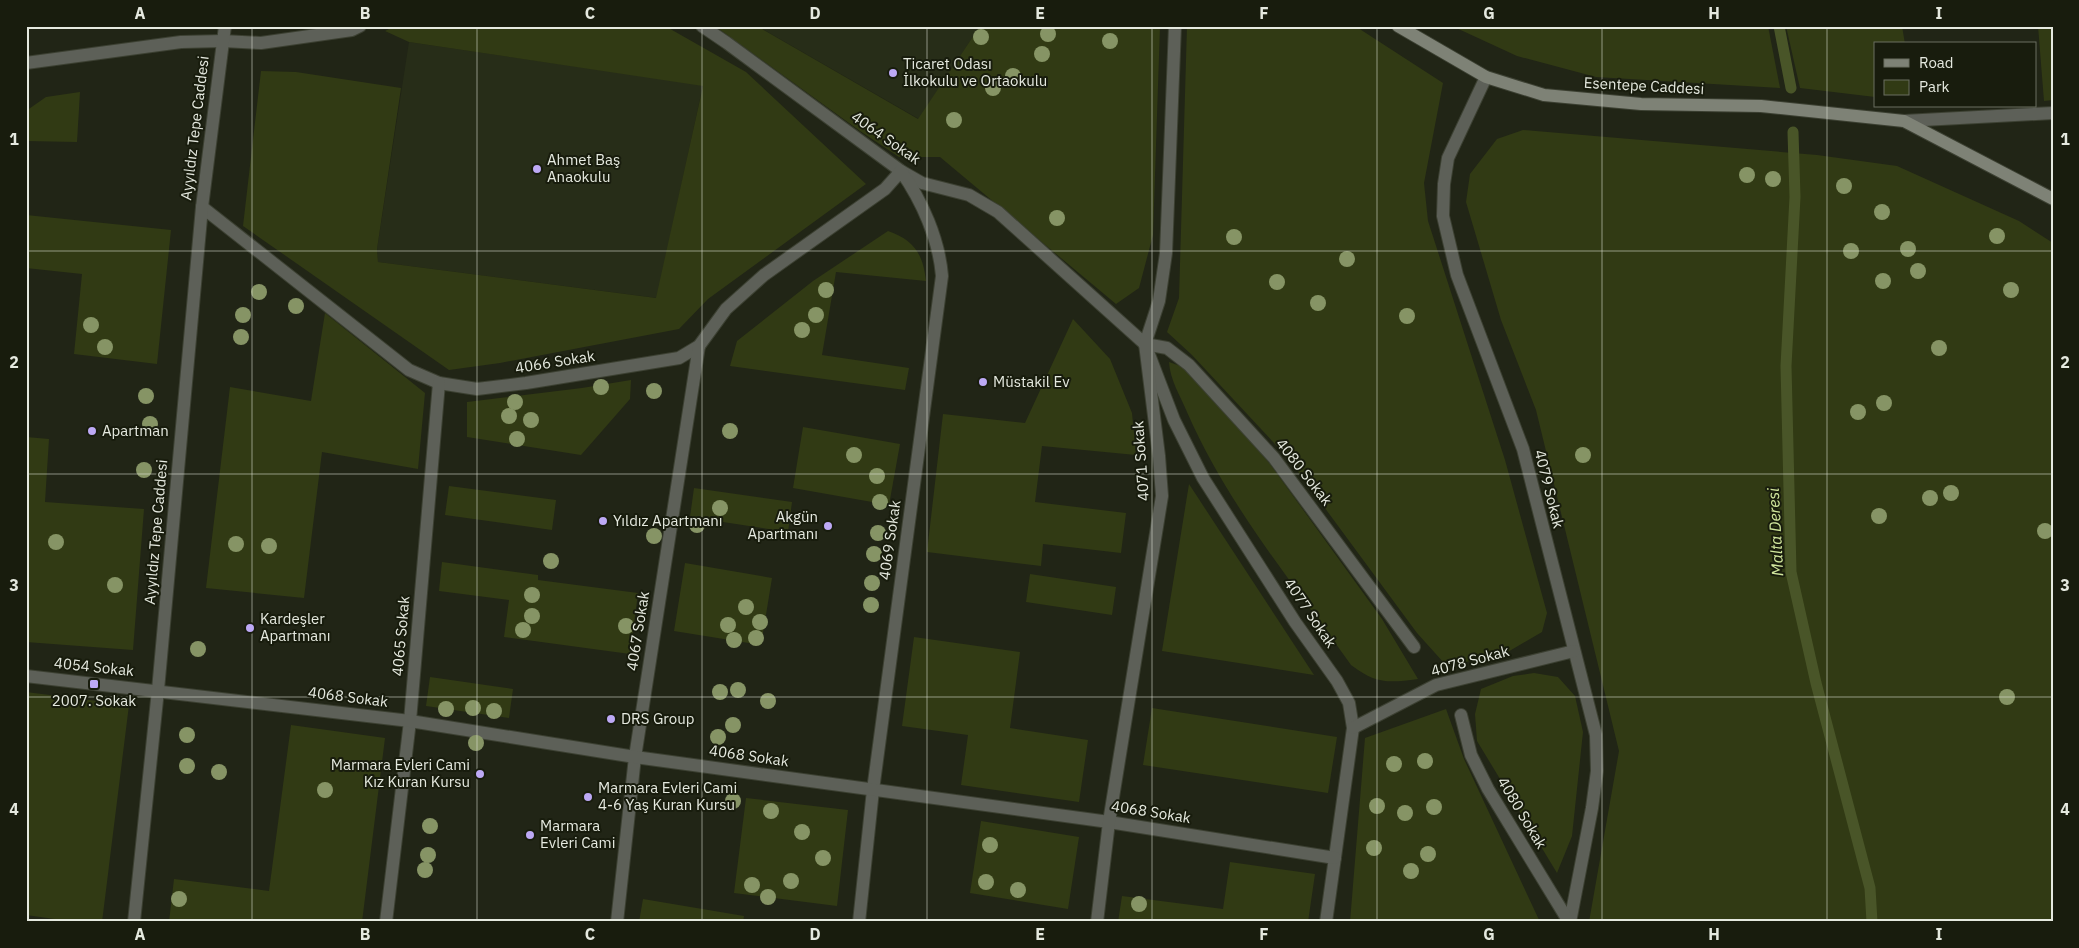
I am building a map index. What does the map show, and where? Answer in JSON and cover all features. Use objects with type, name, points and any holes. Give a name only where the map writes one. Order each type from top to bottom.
[{"type":"main road","name":"Esentepe Caddesi","points":[[1398,26],[1486,77],[1544,95],[1641,104],[1761,106],[1904,121],[2053,199]]},
{"type":"street","name":"Ayyıldız Tepe Caddesi","points":[[134,922],[158,690],[202,207],[225,26]]},
{"type":"street","points":[[26,63],[181,42],[223,41],[261,43],[352,30],[360,26]]},
{"type":"street","name":"4064 Sokak","points":[[702,26],[901,171],[922,183],[969,195],[998,212],[1145,344]]},
{"type":"street","name":"4071 Sokak","points":[[1097,922],[1109,822],[1162,496],[1145,344],[1159,301],[1166,254],[1175,26]]},
{"type":"street","name":"4079 Sokak","points":[[1486,77],[1448,158],[1444,184],[1443,216],[1457,274],[1522,449],[1596,735],[1597,771],[1592,808],[1569,922]]},
{"type":"street","name":"Esentepe Caddesi","points":[[1904,121],[2053,113]]},
{"type":"street","name":"4066 Sokak","points":[[202,207],[410,370],[439,383],[477,390],[679,358],[699,346],[726,309],[764,275],[885,189],[901,171]]},
{"type":"street","name":"4069 Sokak","points":[[859,922],[873,790],[942,276],[941,260],[936,243],[914,190],[901,171]]},
{"type":"street","name":"4080 Sokak","points":[[1145,344],[1167,348],[1189,365],[1274,458],[1414,647]]},
{"type":"street","name":"4077 Sokak","points":[[1145,344],[1174,420],[1203,478],[1295,622],[1337,681],[1349,703],[1353,728],[1326,922]]},
{"type":"street","name":"4067 Sokak","points":[[617,922],[635,757],[699,346]]},
{"type":"street","name":"4065 Sokak","points":[[386,922],[410,721],[439,383]]},
{"type":"street","name":"4078 Sokak","points":[[1353,728],[1436,685],[1574,651]]},
{"type":"street","name":"4054 Sokak","points":[[26,676],[158,690]]},
{"type":"street","name":"4068 Sokak","points":[[158,690],[410,721],[635,757],[1109,822],[1335,858]]},
{"type":"street","name":"4080 Sokak","points":[[1461,715],[1471,755],[1488,789],[1569,922]]},
{"type":"shaded area","name":"Ticaret Odası İlkokulu ve Ortaokulu","points":[[757,26],[980,26],[919,119]]},
{"type":"shaded area","name":"Ahmet Baş Anaokulu","points":[[409,42],[703,85],[657,298],[378,262],[377,249]]},
{"type":"green space","points":[[395,26],[665,26],[746,72],[866,184],[708,299],[679,329],[500,363],[449,370],[243,226],[261,71],[296,72],[401,88],[377,249],[378,262],[656,298],[703,86],[409,42],[385,31]]},
{"type":"green space","points":[[715,26],[757,26],[918,119],[980,26],[1160,26],[1153,235],[1139,288],[1116,304],[940,157],[899,157]]},
{"type":"green space","points":[[1187,26],[1355,26],[1443,83],[1424,183],[1428,221],[1505,460],[1547,613],[1542,632],[1506,653],[1466,662],[1444,663],[1417,633],[1288,458],[1192,355],[1167,332],[1179,298]]},
{"type":"green space","points":[[1452,26],[1768,26],[1780,88],[1596,77],[1517,56]]},
{"type":"green space","points":[[1786,26],[1902,26],[1905,42],[1874,42],[1874,97],[1800,88]]},
{"type":"green space","points":[[2038,26],[2053,26],[2053,100],[2044,101]]},
{"type":"green space","points":[[80,92],[77,142],[26,141],[26,111],[46,97]]},
{"type":"green space","points":[[1523,130],[1817,155],[1897,166],[2019,221],[2053,243],[2053,922],[1589,922],[1619,751],[1536,410],[1501,320],[1466,202],[1470,174],[1497,139]]},
{"type":"green space","points":[[26,215],[171,230],[157,364],[74,354],[82,274],[26,268]]},
{"type":"green space","points":[[888,231],[904,239],[916,249],[925,271],[926,281],[836,272],[822,355],[909,368],[905,390],[730,366],[737,341],[813,281]]},
{"type":"green space","points":[[325,313],[425,393],[418,469],[322,452],[304,598],[206,588],[230,387],[311,401]]},
{"type":"green space","points":[[1073,319],[1110,359],[1132,413],[1136,455],[1042,446],[1035,502],[1126,513],[1121,553],[1043,544],[1041,566],[927,552],[943,414],[1025,423]]},
{"type":"green space","points":[[1169,362],[1186,368],[1270,464],[1382,619],[1418,679],[1383,681],[1368,676],[1351,665],[1262,542],[1221,479],[1203,446],[1176,387],[1171,375]]},
{"type":"green space","points":[[631,380],[630,399],[581,455],[467,437],[467,402]]},
{"type":"green space","points":[[803,427],[900,444],[889,505],[793,488]]},
{"type":"green space","points":[[26,437],[49,439],[45,502],[144,509],[133,650],[26,642]]},
{"type":"green space","points":[[1189,484],[1314,675],[1162,651]]},
{"type":"green space","points":[[449,486],[556,500],[552,530],[445,515]]},
{"type":"green space","points":[[694,488],[792,502],[788,532],[690,517]]},
{"type":"green space","points":[[442,562],[538,575],[538,580],[638,593],[630,654],[504,637],[509,600],[439,591]]},
{"type":"green space","points":[[685,563],[772,578],[761,645],[674,631]]},
{"type":"green space","points":[[1030,574],[1116,587],[1112,615],[1026,602]]},
{"type":"green space","points":[[914,637],[1020,652],[1010,728],[1088,740],[1079,802],[961,785],[968,735],[902,726]]},
{"type":"green space","points":[[1534,673],[1558,677],[1575,696],[1583,732],[1572,836],[1557,873],[1477,741],[1475,714],[1481,689],[1513,676]]},
{"type":"green space","points":[[430,677],[513,689],[509,718],[426,706]]},
{"type":"green space","points":[[26,692],[129,705],[102,922],[76,922],[26,915]]},
{"type":"green space","points":[[1152,708],[1337,737],[1328,793],[1143,765]]},
{"type":"green space","points":[[1446,709],[1464,759],[1540,922],[1350,922],[1365,738]]},
{"type":"green space","points":[[291,725],[385,738],[362,922],[169,922],[174,879],[269,891]]},
{"type":"green space","points":[[746,798],[848,810],[837,906],[734,893]]},
{"type":"green space","points":[[981,821],[1079,837],[1068,909],[970,893]]},
{"type":"green space","points":[[1230,862],[1315,874],[1308,922],[1118,922],[1122,896],[1223,909]]},
{"type":"green space","points":[[643,899],[744,916],[743,922],[639,922]]},
{"type":"waterway","name":"Malta Deresi","points":[[1779,26],[1791,88]]},
{"type":"waterway","name":"Malta Deresi","points":[[1793,132],[1795,197],[1786,366],[1791,572],[1816,683],[1870,888],[1872,922]]},
{"type":"place","name":"Ticaret Odası İlkokulu ve Ortaokulu","points":[[893,73]]},
{"type":"place","name":"Ahmet Baş Anaokulu","points":[[537,169]]},
{"type":"place","name":"Müstakil Ev","points":[[983,382]]},
{"type":"place","name":"Apartman","points":[[92,431]]},
{"type":"place","name":"Yıldız Apartmanı","points":[[603,521]]},
{"type":"place","name":"Akgün Apartmanı","points":[[828,526]]},
{"type":"place","name":"Kardeşler Apartmanı","points":[[250,628]]},
{"type":"place","name":"2007. Sokak","points":[[94,684]]},
{"type":"place","name":"DRS Group","points":[[611,719]]},
{"type":"place","name":"Marmara Evleri Cami Kız Kuran Kursu","points":[[480,774]]},
{"type":"place","name":"Marmara Evleri Cami 4-6 Yaş Kuran Kursu","points":[[588,797]]},
{"type":"place","name":"Marmara Evleri Cami","points":[[530,835]]}]
